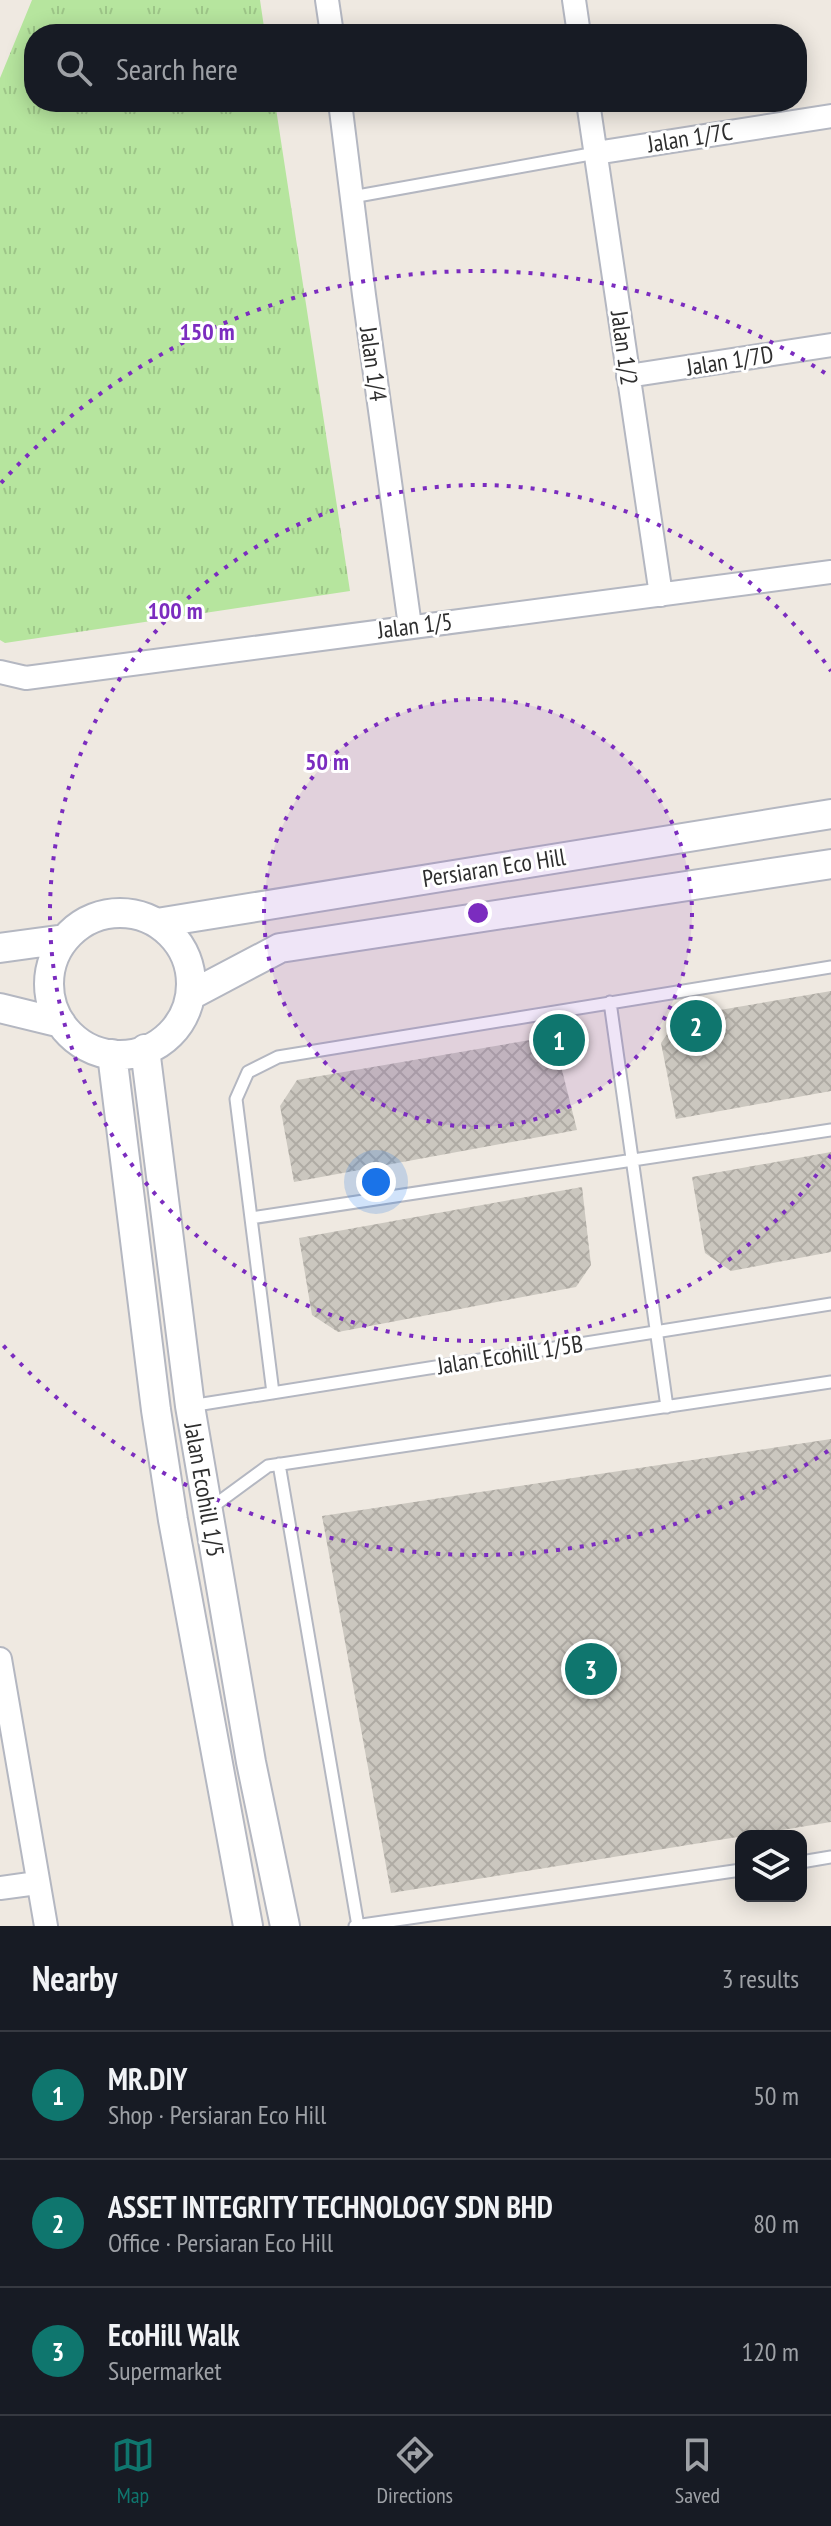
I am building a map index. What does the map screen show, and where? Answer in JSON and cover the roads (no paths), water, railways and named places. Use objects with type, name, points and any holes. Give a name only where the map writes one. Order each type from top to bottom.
[{"type":"street","points":[[327,0],[331,24]]},
{"type":"street","points":[[574,0],[578,24]]},
{"type":"street","name":"Jalan 1/4","points":[[341,112],[410,626]]},
{"type":"street","name":"Jalan 1/2","points":[[590,112],[661,595]]},
{"type":"street","name":"Jalan 1/7C","points":[[596,153],[831,116]]},
{"type":"street","name":"Jalan 1/7D","points":[[628,376],[831,345]]},
{"type":"street","name":"Jalan 1/5","points":[[0,672],[26,678],[831,572]]},
{"type":"street","name":"Persiaran Eco Hill","points":[[0,948],[65,939],[80,925],[98,916],[118,913],[138,915],[157,923],[831,814]]},
{"type":"street","name":"Persiaran Eco Hill","points":[[191,995],[280,948],[831,864]]},
{"type":"street","points":[[65,939],[53,959],[49,980],[52,1003],[61,1023],[75,1039],[92,1049],[112,1054],[132,1054],[153,1047],[171,1034],[184,1016],[191,995],[191,974],[185,954],[173,936],[157,923]]},
{"type":"street","points":[[0,1008],[61,1023]]},
{"type":"street","name":"Jalan Ecohill 1/5","points":[[145,1049],[190,1406],[251,1762],[285,1926]]},
{"type":"street","points":[[112,1054],[173,1520],[248,1926]]},
{"type":"street","points":[[0,1659],[7,1748],[46,1926]]},
{"type":"street","points":[[0,1888],[37,1883]]},
{"type":"lane","points":[[352,197],[596,153]]},
{"type":"lane","points":[[273,1393],[236,1099],[248,1072],[278,1057],[831,967]]},
{"type":"lane","points":[[610,1002],[667,1407]]},
{"type":"lane","points":[[251,1218],[831,1130]]},
{"type":"lane","name":"Jalan Ecohill 1/5B","points":[[190,1406],[831,1304]]},
{"type":"lane","points":[[207,1511],[268,1466],[831,1382]]},
{"type":"lane","points":[[279,1464],[356,1926],[735,1871]]},
{"type":"lane","points":[[807,1861],[831,1857]]},
{"type":"place","name":"ASSET INTEGRITY TECHNOLOGY SDN BHD","points":[[696,1026]]},
{"type":"place","name":"MR.DIY","points":[[559,1040]]},
{"type":"place","name":"EcoHill Walk","points":[[591,1669]]}]
